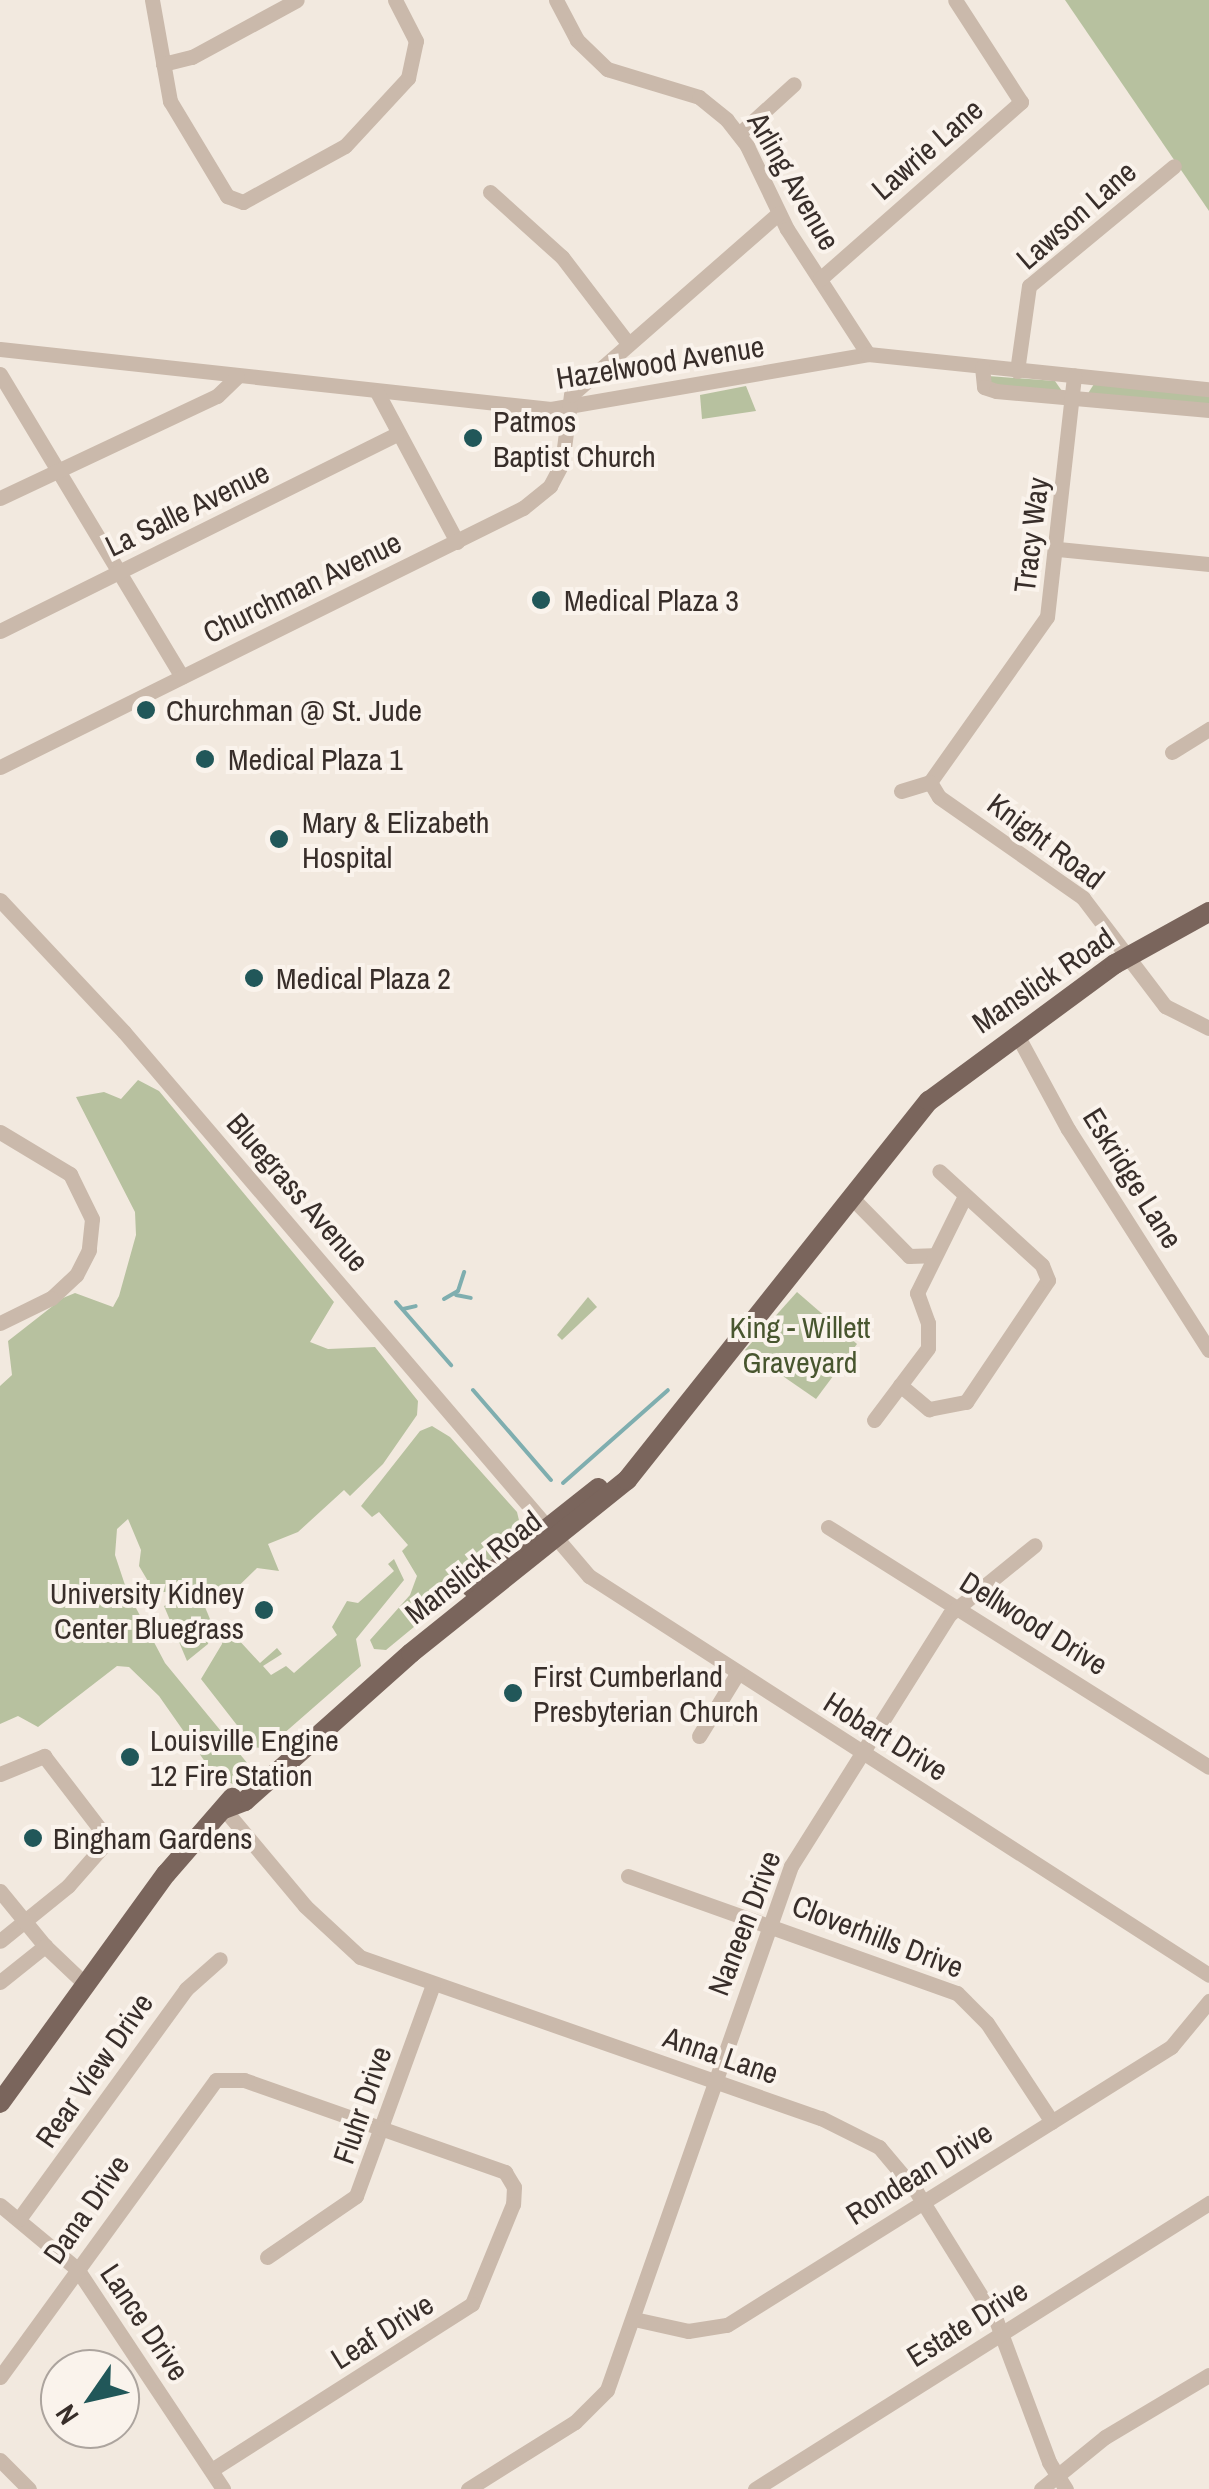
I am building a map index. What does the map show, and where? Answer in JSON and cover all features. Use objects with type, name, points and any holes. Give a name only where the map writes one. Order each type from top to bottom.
[{"type":"main road","name":"Manslick Road","points":[[0,2103],[166,1874],[224,1809],[386,1659],[553,1533],[619,1470],[733,1346],[929,1101],[1016,1033],[1128,956],[1209,912]]},
{"type":"street","points":[[152,0],[170,101],[228,196],[243,202],[345,146],[380,113],[418,55],[398,4]]},
{"type":"street","points":[[163,64],[192,58],[297,0]]},
{"type":"street","name":"Arling Avenue","points":[[556,0],[597,62],[630,79],[699,97],[739,134],[779,213],[868,354]]},
{"type":"street","name":"Lawrie Lane","points":[[820,279],[1021,99],[955,0]]},
{"type":"street","points":[[739,134],[794,84]]},
{"type":"street","name":"Lawson Lane","points":[[1017,372],[1029,286],[1174,166]]},
{"type":"street","points":[[490,192],[562,256],[627,342]]},
{"type":"street","points":[[571,408],[571,395],[627,342],[779,213]]},
{"type":"street","name":"Hazelwood Avenue","points":[[0,349],[378,392],[571,408],[868,354],[1209,389]]},
{"type":"street","points":[[982,368],[984,387],[992,390],[1209,410]]},
{"type":"street","points":[[0,374],[182,677]]},
{"type":"street","name":"Tracy Way","points":[[930,782],[1041,630],[1058,549],[1074,376]]},
{"type":"street","points":[[0,498],[216,396],[237,377]]},
{"type":"street","points":[[378,392],[396,434],[457,542]]},
{"type":"street","name":"Churchman Avenue","points":[[0,768],[524,508],[550,486],[567,448],[571,408]]},
{"type":"street","name":"La Salle Avenue","points":[[0,631],[396,434]]},
{"type":"street","points":[[1058,549],[1209,564]]},
{"type":"street","points":[[1172,752],[1209,729]]},
{"type":"street","points":[[901,790],[930,782]]},
{"type":"street","name":"Knight Road","points":[[930,782],[940,796],[1082,898],[1165,1006],[1209,1028]]},
{"type":"street","name":"Bluegrass Avenue","points":[[0,900],[124,1032],[553,1533]]},
{"type":"street","name":"Eskridge Lane","points":[[1016,1033],[1068,1130],[1209,1350]]},
{"type":"street","points":[[0,1132],[70,1174],[92,1219],[89,1250],[76,1276],[51,1298],[0,1323]]},
{"type":"street","points":[[900,1386],[930,1409],[966,1402],[1048,1280],[1042,1264],[964,1198],[939,1170]]},
{"type":"street","points":[[874,1420],[928,1348],[928,1323],[917,1293],[932,1255],[964,1198]]},
{"type":"street","points":[[853,1200],[909,1256],[932,1255]]},
{"type":"street","name":"Dellwood Drive","points":[[828,1526],[1209,1767]]},
{"type":"street","name":"Hobart Drive","points":[[553,1533],[604,1590],[1209,1974]]},
{"type":"street","name":"Naneen Drive","points":[[468,2489],[601,2399],[634,2319],[791,1866],[956,1607],[1035,1545]]},
{"type":"street","points":[[699,1736],[738,1674]]},
{"type":"street","points":[[0,1774],[44,1756],[104,1833],[103,1846],[81,1871],[0,1941]]},
{"type":"street","name":"Anna Lane","points":[[224,1809],[336,1938],[360,1957],[869,2139],[923,2203],[1002,2333],[1066,2489]]},
{"type":"street","name":"Cloverhills Drive","points":[[628,1876],[769,1923],[956,1993],[988,2023],[1052,2122]]},
{"type":"street","points":[[0,1891],[45,1946],[85,1984]]},
{"type":"street","points":[[0,1982],[45,1946]]},
{"type":"street","name":"Rear View Drive","points":[[19,2219],[186,1990],[220,1959]]},
{"type":"street","name":"Fluhr Drive","points":[[267,2257],[356,2196],[432,1985]]},
{"type":"street","name":"Rondean Drive","points":[[634,2319],[688,2332],[727,2326],[1180,2041],[1209,2001]]},
{"type":"street","name":"Dana Drive","points":[[0,2377],[204,2091],[221,2078],[244,2080],[384,2127]]},
{"type":"street","name":"Leaf Drive","points":[[211,2470],[472,2304],[494,2261],[514,2184],[497,2167],[384,2127]]},
{"type":"street","name":"Estate Drive","points":[[755,2489],[1209,2203]]},
{"type":"street","name":"Lance Drive","points":[[0,2205],[77,2269],[223,2489]]},
{"type":"street","points":[[1042,2489],[1057,2474],[1209,2375]]},
{"type":"street","points":[[0,2460],[29,2489]]},
{"type":"green space","points":[[1065,0],[1209,0],[1209,211]]},
{"type":"green space","points":[[988,376],[1055,381],[1064,394],[993,387]]},
{"type":"green space","points":[[1094,384],[1209,395],[1209,409],[1087,395]]},
{"type":"green space","points":[[746,386],[756,411],[702,419],[700,395]]},
{"type":"green space","points":[[138,1080],[159,1091],[334,1302],[310,1342],[328,1349],[375,1347],[418,1401],[417,1415],[383,1464],[350,1496],[344,1490],[298,1532],[268,1544],[279,1571],[257,1568],[217,1607],[192,1589],[155,1593],[139,1566],[141,1550],[128,1519],[117,1529],[115,1555],[127,1591],[165,1663],[248,1764],[237,1786],[215,1776],[159,1696],[129,1667],[117,1666],[38,1727],[18,1716],[0,1724],[0,1386],[12,1375],[8,1341],[75,1293],[113,1307],[119,1296],[136,1235],[135,1212],[76,1097],[104,1092],[121,1099]]},
{"type":"green space","name":"King - Willett Graveyard","points":[[797,1292],[857,1344],[816,1399],[745,1350]]},
{"type":"green space","points":[[588,1297],[597,1307],[562,1340],[557,1335]]},
{"type":"green space","points":[[432,1426],[450,1437],[517,1512],[523,1537],[386,1650],[374,1649],[370,1640],[410,1595],[417,1576],[402,1551],[408,1545],[379,1512],[372,1517],[361,1506],[420,1431]]},
{"type":"green space","points":[[394,1559],[404,1580],[356,1639],[361,1666],[266,1749],[254,1747],[201,1679],[222,1644],[224,1624],[260,1663],[277,1648],[282,1654],[263,1666],[271,1675],[286,1666],[294,1673],[337,1635],[332,1627],[347,1601],[358,1603],[394,1571],[388,1564]]},
{"type":"green space","points":[[184,1597],[205,1607],[212,1624],[208,1644],[187,1661],[164,1606]]},
{"type":"waterway","points":[[444,1299],[458,1291],[464,1272]]},
{"type":"waterway","points":[[456,1295],[471,1298]]},
{"type":"waterway","points":[[396,1302],[451,1365]]},
{"type":"waterway","points":[[403,1309],[416,1306]]},
{"type":"waterway","points":[[473,1390],[551,1480]]},
{"type":"waterway","points":[[563,1483],[668,1390]]},
{"type":"place","name":"Patmos Baptist Church","points":[[473,438]]},
{"type":"place","name":"Medical Plaza 3","points":[[541,600]]},
{"type":"place","name":"Churchman @ St. Jude","points":[[146,710]]},
{"type":"place","name":"Medical Plaza 1","points":[[205,759]]},
{"type":"place","name":"Mary & Elizabeth Hospital","points":[[279,839]]},
{"type":"place","name":"Medical Plaza 2","points":[[254,978]]},
{"type":"place","name":"University Kidney Center Bluegrass","points":[[264,1610]]},
{"type":"place","name":"First Cumberland Presbyterian Church","points":[[513,1693]]},
{"type":"place","name":"Louisville Engine 12 Fire Station","points":[[130,1757]]},
{"type":"place","name":"Bingham Gardens","points":[[33,1838]]}]
